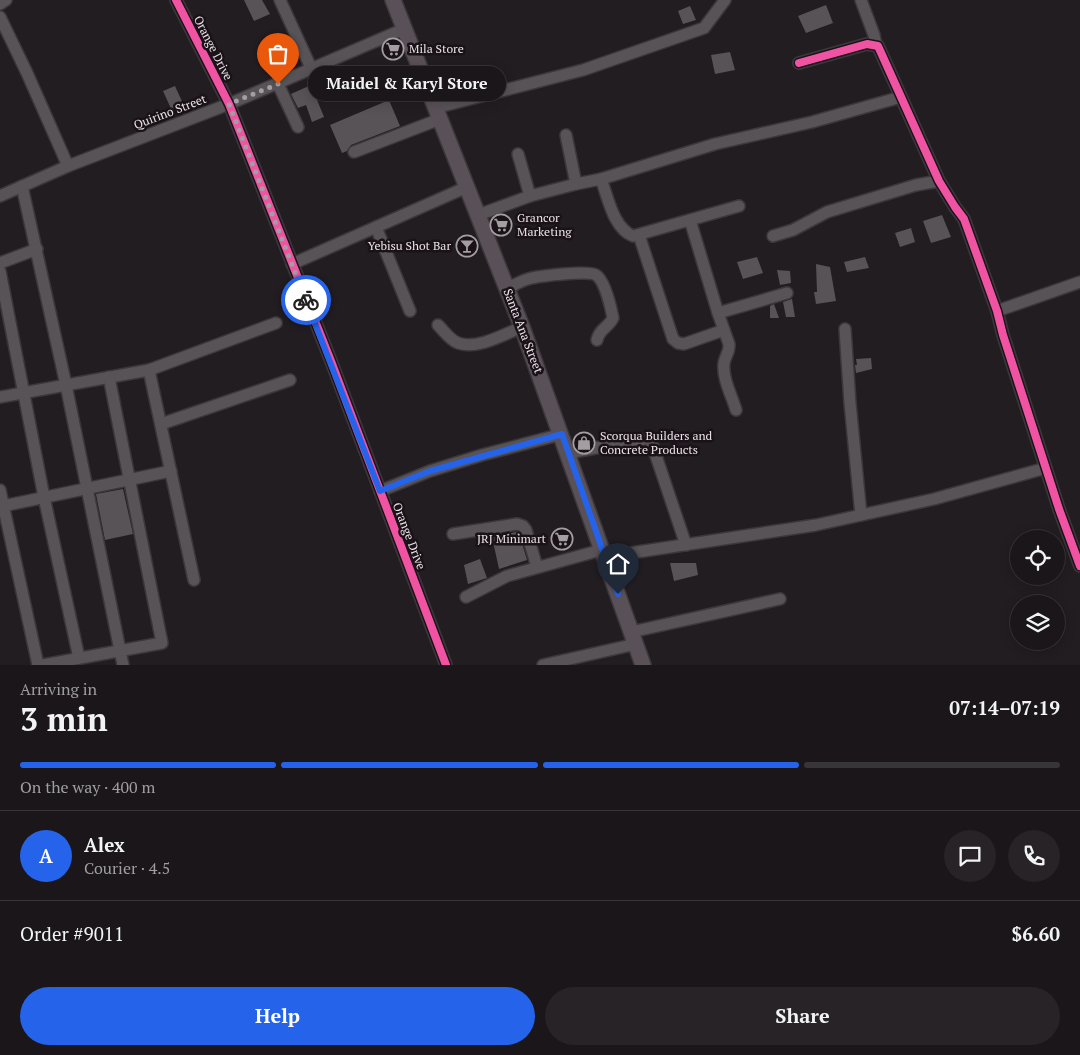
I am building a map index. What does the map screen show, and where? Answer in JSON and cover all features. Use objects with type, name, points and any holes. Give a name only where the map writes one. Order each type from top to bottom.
[{"type":"main road","name":"Santa Ana Street","points":[[393,0],[522,326],[643,665]]},
{"type":"street","points":[[0,4],[6,0]]},
{"type":"street","name":"Orange Drive","points":[[176,0],[229,104],[446,665]]},
{"type":"street","points":[[280,0],[312,70]]},
{"type":"street","points":[[354,152],[438,114],[583,70],[704,28],[725,0]]},
{"type":"street","points":[[861,0],[876,45],[939,181],[964,219],[997,311],[1046,468],[1080,566]]},
{"type":"street","points":[[0,17],[68,166]]},
{"type":"street","name":"Quirino Street","points":[[0,196],[68,166],[312,70],[404,29]]},
{"type":"street","points":[[799,63],[867,44],[876,45]]},
{"type":"street","points":[[278,84],[298,127]]},
{"type":"street","points":[[478,215],[530,196],[602,179],[715,144],[812,122],[901,97]]},
{"type":"street","points":[[566,135],[576,184]]},
{"type":"street","points":[[518,154],[530,196]]},
{"type":"street","points":[[602,179],[619,224],[627,234],[633,236],[739,206]]},
{"type":"street","points":[[773,236],[793,230],[827,212],[916,185],[939,181]]},
{"type":"street","points":[[22,186],[66,385],[123,665]]},
{"type":"street","points":[[292,264],[467,187]]},
{"type":"street","points":[[690,220],[730,348],[724,364],[736,410]]},
{"type":"street","points":[[376,227],[410,311]]},
{"type":"street","points":[[639,235],[673,339],[678,343],[684,344],[724,330]]},
{"type":"street","points":[[0,263],[36,249]]},
{"type":"street","points":[[0,271],[44,497],[79,658]]},
{"type":"street","points":[[506,289],[528,279],[570,273],[589,272],[595,274],[600,279],[613,318],[598,334],[597,340]]},
{"type":"street","points":[[997,311],[1080,282]]},
{"type":"street","points":[[718,313],[787,294]]},
{"type":"street","points":[[0,397],[149,370],[276,323]]},
{"type":"street","points":[[438,325],[450,338],[459,344],[470,344],[495,339],[522,326]]},
{"type":"street","points":[[845,328],[850,403],[862,515]]},
{"type":"street","points":[[149,370],[194,580]]},
{"type":"street","points":[[42,665],[162,643],[109,377]]},
{"type":"street","points":[[161,424],[290,380]]},
{"type":"street","points":[[380,491],[430,471],[562,434]]},
{"type":"street","points":[[568,453],[650,438],[686,545]]},
{"type":"street","points":[[466,597],[507,576],[537,567],[603,554],[686,545],[816,525],[934,499],[1046,468]]},
{"type":"street","points":[[3,506],[171,471]]},
{"type":"street","points":[[0,490],[38,665]]},
{"type":"street","points":[[453,534],[517,524],[523,526],[526,530],[537,567]]},
{"type":"street","points":[[543,665],[633,638],[780,599]]},
{"type":"building","points":[[244,0],[262,0],[270,14],[254,21]]},
{"type":"building","points":[[826,5],[833,23],[806,33],[798,16]]},
{"type":"building","points":[[690,6],[696,20],[683,24],[678,11]]},
{"type":"building","points":[[730,52],[735,70],[715,74],[711,55]]},
{"type":"building","points":[[311,85],[324,117],[312,122],[306,105],[298,108],[291,94]]},
{"type":"building","points":[[175,86],[185,108],[173,113],[163,91]]},
{"type":"building","points":[[389,100],[400,126],[351,145],[347,151],[342,153],[330,125]]},
{"type":"building","points":[[942,215],[951,237],[931,243],[923,221]]},
{"type":"building","points":[[911,228],[915,242],[900,247],[895,233]]},
{"type":"building","points":[[757,257],[763,273],[743,279],[737,262]]},
{"type":"building","points":[[865,257],[869,268],[847,272],[844,262]]},
{"type":"building","points":[[816,264],[830,267],[836,301],[816,304],[814,292],[817,292]]},
{"type":"building","points":[[777,270],[790,271],[791,283],[780,285]]},
{"type":"building","points":[[792,299],[795,317],[786,317],[783,302]]},
{"type":"building","points":[[774,304],[779,318],[770,318],[770,306]]},
{"type":"building","points":[[871,358],[872,369],[856,373],[856,359]]},
{"type":"building","points":[[123,489],[133,534],[105,540],[96,494]]},
{"type":"building","points":[[519,533],[527,560],[499,569],[492,537]]},
{"type":"building","points":[[480,559],[487,578],[468,584],[464,565]]},
{"type":"building","points":[[670,563],[696,563],[698,575],[674,581]]},
{"type":"cycle path","points":[[176,0],[229,104],[331,361],[446,665]]},
{"type":"cycle path","points":[[799,63],[867,44],[878,46],[939,181],[964,219],[997,311],[1059,509],[1080,566]]},
{"type":"way so far","points":[[278,84],[229,104],[306,300]]},
{"type":"place","name":"Mila Store","points":[[393,49]]},
{"type":"place","name":"Maidel & Karyl Store","points":[[278,84]]},
{"type":"place","name":"Grancor Marketing","points":[[501,225]]},
{"type":"place","name":"Yebisu Shot Bar","points":[[467,246]]},
{"type":"place","name":"Scorqua Builders and Concrete Products","points":[[584,443]]},
{"type":"place","name":"JRJ Minimart","points":[[562,539]]},
{"type":"route","points":[[306,300],[380,491],[430,471],[562,434],[588,513],[618,594]]}]
